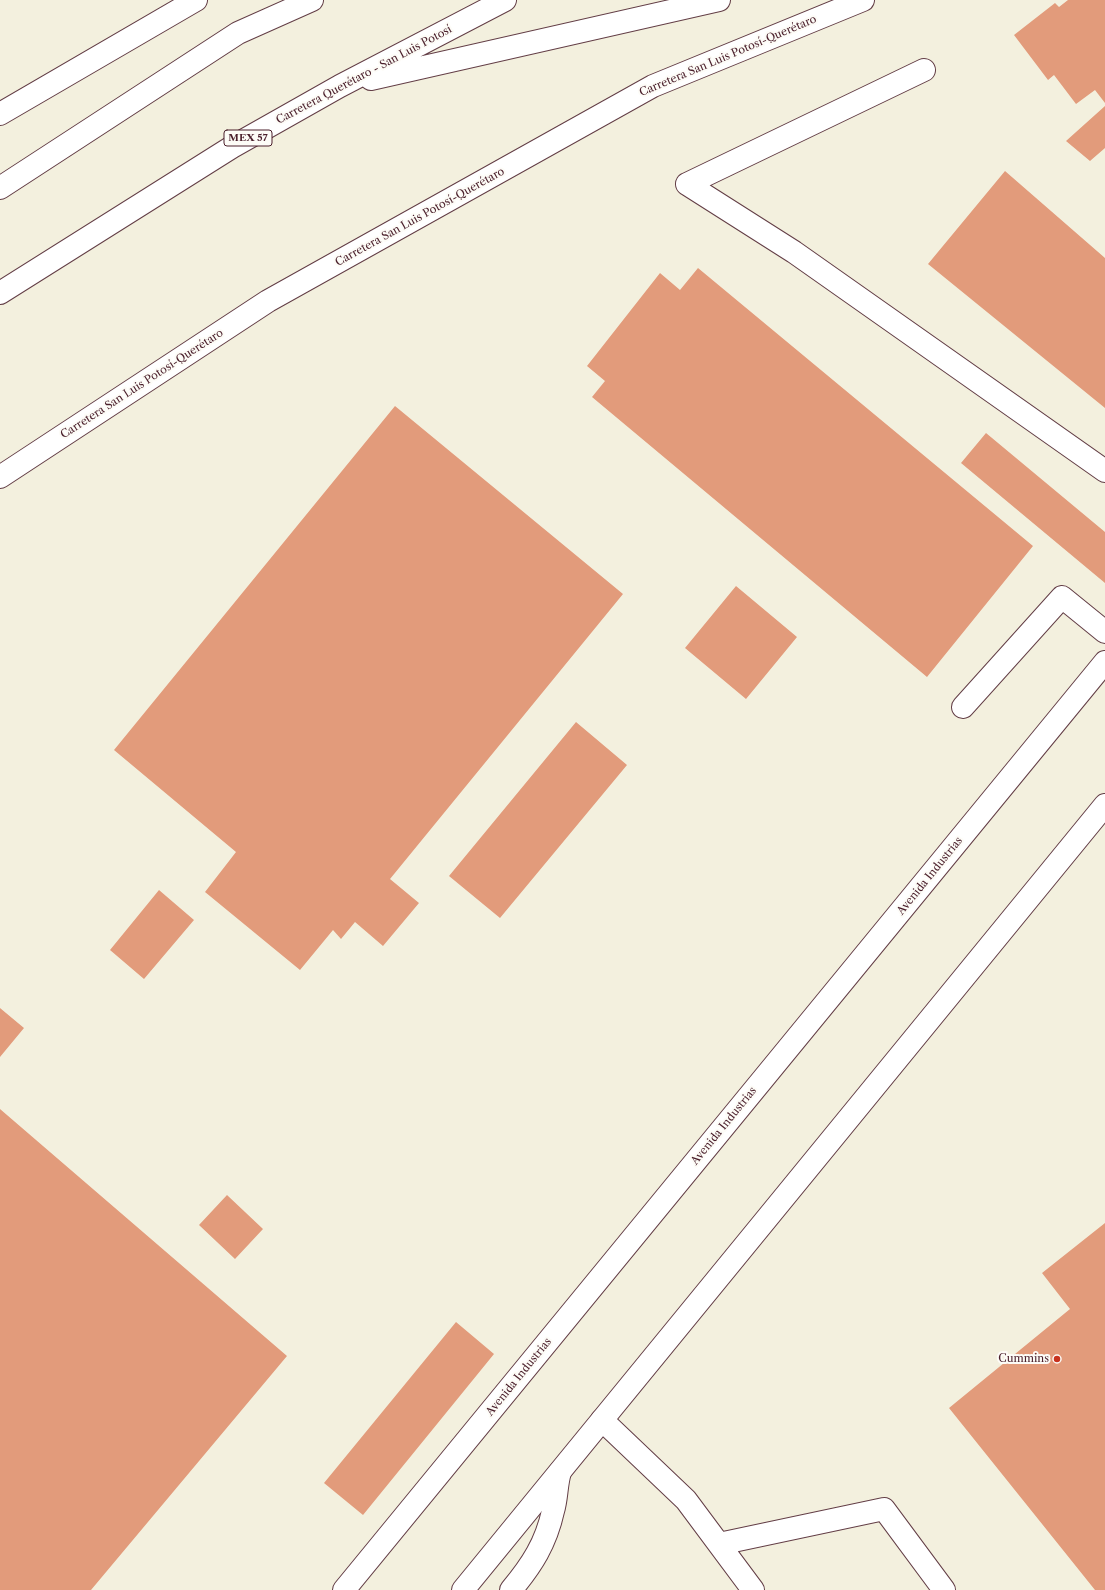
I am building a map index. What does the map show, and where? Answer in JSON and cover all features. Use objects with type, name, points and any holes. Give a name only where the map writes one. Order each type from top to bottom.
[{"type":"main road","points":[[0,114],[196,0]]},
{"type":"main road","points":[[0,188],[238,33],[312,0]]},
{"type":"main road","name":"Carretera Querétaro - San Luis Potosí","points":[[0,293],[232,147],[340,86],[505,0]]},
{"type":"main road","points":[[340,86],[720,0]]},
{"type":"main road","name":"Carretera San Luis Potosí-Querétaro","points":[[0,477],[268,302],[653,86],[863,0]]},
{"type":"main road","points":[[924,70],[687,184],[794,252],[1105,471]]},
{"type":"main road","points":[[963,707],[1062,597],[1105,632]]},
{"type":"main road","name":"Avenida Industrias","points":[[344,1590],[1105,662]]},
{"type":"main road","points":[[463,1590],[1105,805]]},
{"type":"main road","points":[[602,1420],[686,1500],[753,1590]]},
{"type":"main road","points":[[511,1590],[528,1570],[547,1536],[554,1510],[556,1482],[560,1472]]},
{"type":"main road","points":[[719,1544],[884,1509],[944,1590]]},
{"type":"building","points":[[1068,0],[1105,0],[1105,103],[1095,90],[1076,104],[1054,75],[1048,80],[1014,35],[1055,3],[1059,7]]},
{"type":"building","points":[[1105,106],[1105,148],[1090,161],[1066,141]]},
{"type":"building","points":[[1005,171],[1105,258],[1105,408],[928,264]]},
{"type":"building","points":[[698,268],[1033,546],[927,677],[592,397],[605,381],[587,366],[660,273],[680,290]]},
{"type":"building","points":[[395,406],[623,594],[390,879],[419,903],[383,946],[355,922],[341,939],[333,930],[300,970],[205,892],[236,852],[114,750]]},
{"type":"building","points":[[986,433],[1105,532],[1105,583],[961,463]]},
{"type":"building","points":[[736,586],[797,637],[746,699],[685,648]]},
{"type":"building","points":[[576,722],[627,765],[500,918],[449,876]]},
{"type":"building","points":[[159,890],[194,920],[144,979],[110,950]]},
{"type":"building","points":[[0,1008],[24,1028],[0,1057]]},
{"type":"building","points":[[0,1109],[287,1356],[91,1590],[0,1590]]},
{"type":"building","points":[[227,1195],[263,1229],[235,1259],[199,1225]]},
{"type":"building","name":"Cummins","points":[[1105,1223],[1105,1590],[1095,1590],[949,1408],[1070,1309],[1042,1273]]},
{"type":"building","points":[[456,1322],[494,1354],[363,1515],[324,1483]]},
{"type":"place","name":"Cummins","points":[[1057,1359]]}]
